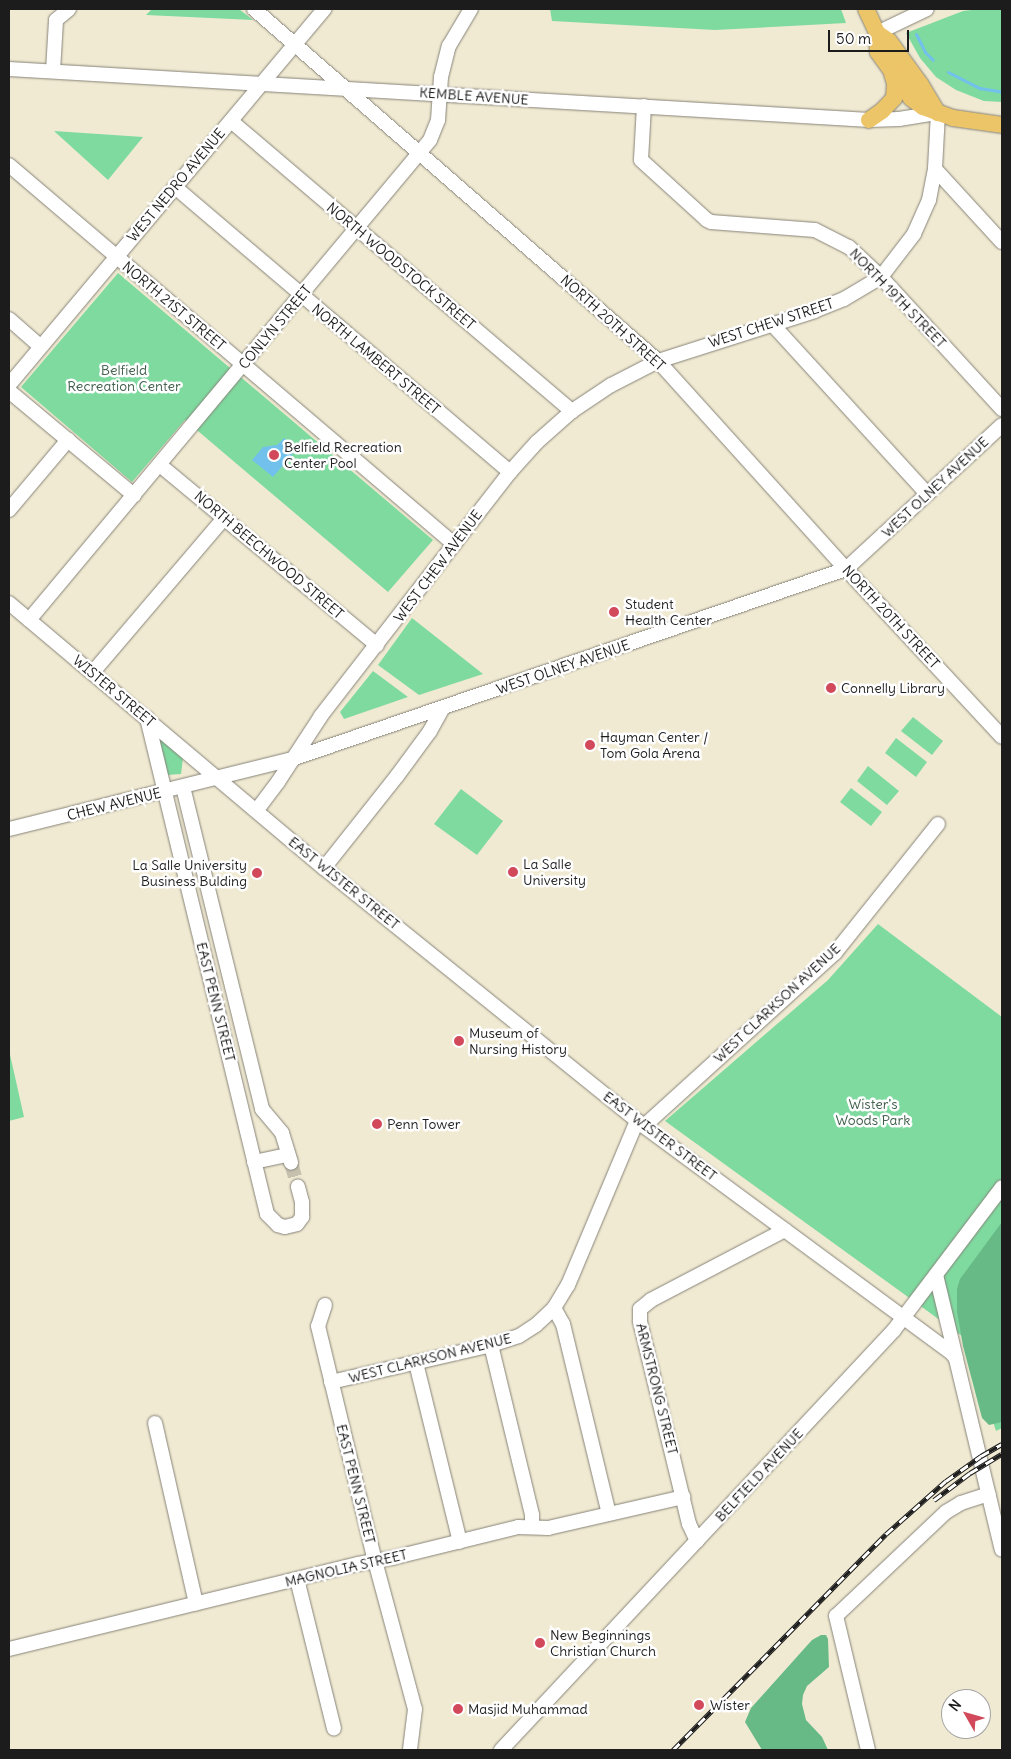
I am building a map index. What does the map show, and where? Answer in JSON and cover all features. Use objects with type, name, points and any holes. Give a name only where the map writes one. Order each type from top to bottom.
[{"type":"main road","points":[[866,9],[878,33],[878,52],[911,98],[923,107],[968,122],[1002,125]]},
{"type":"main road","points":[[878,33],[889,41],[921,85],[938,113]]},
{"type":"main road","points":[[868,120],[882,111],[894,98],[895,83],[892,74]]},
{"type":"street","points":[[53,71],[56,20],[69,9]]},
{"type":"street","name":"NORTH 20TH STREET","points":[[254,9],[658,360],[846,569],[1002,736]]},
{"type":"street","name":"WEST NEDRO AVENUE","points":[[9,385],[325,9]]},
{"type":"street","name":"CONLYN STREET","points":[[29,620],[244,365],[430,140],[438,120],[438,93],[449,46],[471,9]]},
{"type":"street","points":[[878,33],[927,9]]},
{"type":"street","name":"KEMBLE AVENUE","points":[[9,69],[868,120],[899,119],[938,113]]},
{"type":"street","name":"NORTH 19TH STREET","points":[[644,106],[641,160],[707,220],[711,222],[814,230],[854,250],[1002,409]]},
{"type":"street","name":"WEST CHEW STREET","points":[[658,360],[816,311],[844,299],[881,277],[914,234],[929,200],[935,169],[938,113]]},
{"type":"street","name":"NORTH WOODSTOCK STREET","points":[[231,121],[572,411]]},
{"type":"street","name":"NORTH 21ST STREET","points":[[9,165],[454,544]]},
{"type":"street","points":[[935,169],[1002,242]]},
{"type":"street","name":"NORTH LAMBERT STREET","points":[[175,187],[510,472]]},
{"type":"street","points":[[9,319],[40,346]]},
{"type":"street","points":[[772,324],[928,494]]},
{"type":"street","name":"WEST CHEW AVENUE","points":[[256,810],[321,716],[510,472],[537,442],[572,411],[611,385],[658,360]]},
{"type":"street","points":[[9,391],[134,495]]},
{"type":"street","name":"WEST OLNEY AVENUE","points":[[219,779],[292,760],[846,569],[1002,425]]},
{"type":"street","points":[[9,510],[68,440]]},
{"type":"street","name":"NORTH BEECHWOOD STREET","points":[[160,465],[377,645]]},
{"type":"street","points":[[93,672],[224,518]]},
{"type":"street","name":"WISTER STREET","points":[[9,603],[219,779]]},
{"type":"street","points":[[324,868],[402,769],[430,731],[442,709]]},
{"type":"street","name":"EAST PENN STREET","points":[[147,718],[163,791],[267,1214],[278,1225],[285,1227],[297,1224],[302,1217],[302,1202],[298,1187]]},
{"type":"street","name":"EAST WISTER STREET","points":[[219,779],[324,868],[641,1124],[947,1348],[956,1358]]},
{"type":"street","name":"CHEW AVENUE","points":[[9,829],[219,779]]},
{"type":"street","name":"EAST PENN STREET","points":[[183,787],[262,1109],[282,1134],[290,1159],[254,1162]]},
{"type":"street","name":"WEST CLARKSON AVENUE","points":[[331,1382],[491,1345],[519,1336],[536,1325],[554,1308],[568,1285],[641,1124],[835,953],[938,824]]},
{"type":"street","name":"BELFIELD AVENUE","points":[[501,1750],[904,1318],[1002,1187]]},
{"type":"street","name":"ARMSTRONG STREET","points":[[697,1541],[689,1524],[640,1321],[640,1309],[651,1300],[786,1230]]},
{"type":"street","points":[[936,1275],[1002,1550]]},
{"type":"street","name":"EAST PENN STREET","points":[[326,1305],[318,1326],[375,1561],[415,1709],[410,1750]]},
{"type":"street","points":[[554,1308],[563,1324],[609,1514]]},
{"type":"street","points":[[491,1345],[532,1515],[532,1527]]},
{"type":"street","points":[[416,1363],[460,1542]]},
{"type":"street","points":[[155,1423],[196,1603]]},
{"type":"street","points":[[868,1750],[836,1616],[946,1512],[961,1503],[989,1494]]},
{"type":"street","name":"MAGNOLIA STREET","points":[[9,1648],[518,1528],[548,1528],[683,1497]]},
{"type":"street","points":[[297,1579],[334,1729]]},
{"type":"green space","points":[[152,9],[239,9],[253,20],[146,15]]},
{"type":"green space","points":[[550,9],[841,9],[846,23],[715,30],[552,21]]},
{"type":"green space","points":[[1002,9],[1002,102],[984,101],[956,90],[936,77],[920,58],[906,33],[963,11]]},
{"type":"green space","points":[[54,131],[143,137],[108,180]]},
{"type":"green space","name":"Belfield Recreation Center","points":[[118,273],[433,540],[388,592],[185,420],[132,482],[21,387]]},
{"type":"green space","points":[[412,618],[483,674],[419,695],[378,665]]},
{"type":"green space","points":[[373,671],[408,697],[344,719],[340,712]]},
{"type":"green space","points":[[913,717],[943,741],[932,755],[901,731]]},
{"type":"green space","points":[[157,734],[183,758],[181,774],[167,775]]},
{"type":"green space","points":[[896,738],[927,762],[916,777],[885,753]]},
{"type":"green space","points":[[868,766],[899,791],[887,805],[857,781]]},
{"type":"green space","points":[[851,788],[882,812],[871,826],[840,802]]},
{"type":"green space","points":[[461,789],[503,821],[477,855],[434,824]]},
{"type":"green space","name":"Wister's Woods Park","points":[[878,924],[1002,1017],[1002,1428],[996,1431],[966,1339],[665,1121],[828,980]]},
{"type":"green space","points":[[9,1050],[24,1117],[9,1121]]},
{"type":"green space","points":[[1002,1222],[1002,1422],[989,1425],[982,1418],[963,1346],[957,1312],[957,1289],[960,1279]]},
{"type":"green space","points":[[821,1635],[826,1635],[828,1639],[829,1667],[807,1686],[802,1704],[806,1720],[822,1737],[828,1750],[762,1750],[745,1722],[751,1708],[812,1640]]},
{"type":"water","name":"Belfield Recreation Center Pool","points":[[284,438],[297,449],[273,477],[252,460],[263,447],[277,445]]},
{"type":"waterway","points":[[916,34],[925,52],[933,60]]},
{"type":"waterway","points":[[948,72],[980,88],[1002,92]]},
{"type":"tunnel","points":[[291,1163],[298,1187]]},
{"type":"railway","points":[[673,1750],[886,1534],[946,1481],[981,1456],[1002,1444]]},
{"type":"railway","points":[[934,1500],[970,1473],[1002,1454]]},
{"type":"place","name":"Belfield Recreation Center Pool","points":[[274,455]]},
{"type":"place","name":"Student Health Center","points":[[614,612]]},
{"type":"place","name":"Connelly Library","points":[[831,688]]},
{"type":"place","name":"Hayman Center / Tom Gola Arena","points":[[590,745]]},
{"type":"place","name":"La Salle University","points":[[513,872]]},
{"type":"place","name":"La Salle University Business Bulding","points":[[257,873]]},
{"type":"place","name":"Museum of Nursing History","points":[[459,1041]]},
{"type":"place","name":"Penn Tower","points":[[377,1124]]},
{"type":"place","name":"New Beginnings Christian Church","points":[[540,1643]]},
{"type":"place","name":"Wister","points":[[699,1705]]},
{"type":"place","name":"Masjid Muhammad","points":[[458,1709]]}]
